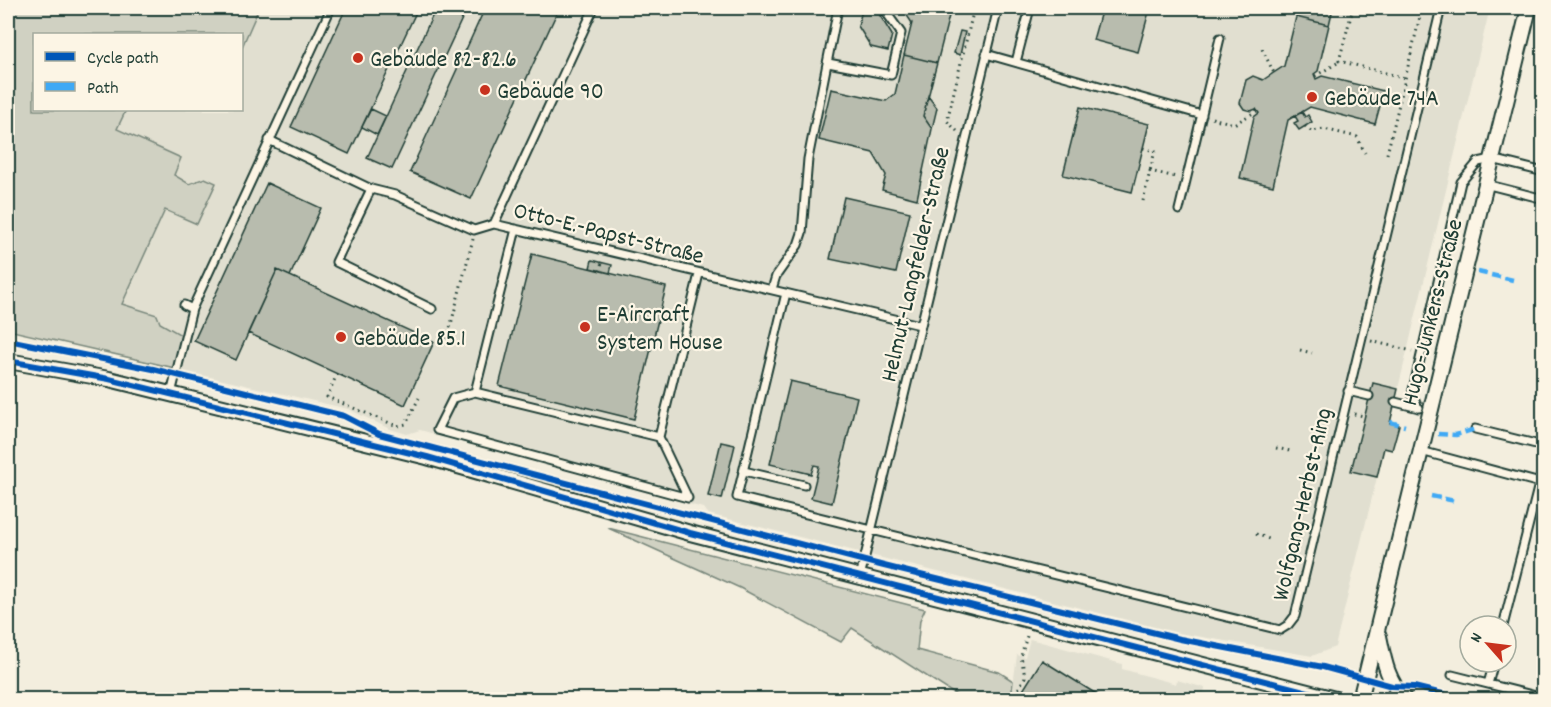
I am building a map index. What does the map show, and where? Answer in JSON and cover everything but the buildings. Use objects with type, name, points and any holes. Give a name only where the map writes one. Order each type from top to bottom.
[{"type":"street","name":"Hugo-Junkers-Straße","points":[[1360,699],[1421,451],[1424,410],[1492,159],[1529,8]]},
{"type":"street","points":[[8,361],[109,379],[427,457],[690,533],[1339,699]]},
{"type":"street","name":"Hugo-Junkers-Straße","points":[[1378,628],[1382,657],[1392,686],[1405,699]]},
{"type":"lane","points":[[171,395],[192,309],[331,8]]},
{"type":"lane","points":[[494,224],[594,8]]},
{"type":"lane","points":[[772,290],[776,276],[798,245],[802,233],[808,159],[838,8]]},
{"type":"lane","points":[[828,63],[891,75],[901,33],[883,8]]},
{"type":"lane","name":"Helmut-Langfelder-Straße","points":[[860,577],[964,139],[998,8]]},
{"type":"lane","points":[[1016,62],[1030,8]]},
{"type":"lane","name":"Wolfgang-Herbst-Ring","points":[[871,530],[1280,630],[1288,625],[1295,616],[1441,8]]},
{"type":"lane","points":[[1179,210],[1220,38]]},
{"type":"lane","points":[[986,54],[1202,115]]},
{"type":"lane","points":[[269,140],[371,189],[395,195],[474,230]]},
{"type":"lane","points":[[1424,410],[1412,394],[1461,182],[1479,162],[1492,159],[1544,172]]},
{"type":"lane","points":[[1485,184],[1544,199]]},
{"type":"lane","points":[[371,189],[336,262],[432,309]]},
{"type":"lane","name":"Otto-E.-Papst-Straße","points":[[474,230],[494,224],[920,325]]},
{"type":"lane","points":[[475,392],[516,229]]},
{"type":"lane","points":[[659,437],[475,392],[453,399],[437,430],[688,498],[659,437],[699,274]]},
{"type":"lane","points":[[786,293],[737,497],[871,530]]},
{"type":"lane","points":[[184,305],[192,309]]},
{"type":"lane","points":[[1348,391],[1369,396]]},
{"type":"lane","points":[[1395,402],[1424,410]]},
{"type":"lane","points":[[1475,429],[1544,446]]},
{"type":"lane","points":[[1421,451],[1541,483]]},
{"type":"lane","points":[[1506,614],[1544,464]]},
{"type":"lane","points":[[744,471],[804,485]]},
{"type":"lane","points":[[1488,684],[1491,674]]},
{"type":"lane","points":[[1452,675],[1544,698]]},
{"type":"path","points":[[964,139],[947,121],[974,8]]},
{"type":"path","points":[[1339,62],[1353,8]]},
{"type":"path","points":[[1398,8],[1421,13]]},
{"type":"path","points":[[1387,154],[1422,8]]},
{"type":"path","points":[[1262,49],[1274,73]]},
{"type":"path","points":[[1315,76],[1339,62],[1405,78]]},
{"type":"path","points":[[1202,115],[1234,124],[1257,111]]},
{"type":"path","points":[[1305,126],[1311,131],[1324,129],[1357,137],[1365,153]]},
{"type":"path","points":[[1143,148],[1155,151],[1143,201]]},
{"type":"path","points":[[1150,171],[1186,179]]},
{"type":"path","points":[[442,343],[448,336],[474,230]]},
{"type":"path","points":[[1361,338],[1396,347]]},
{"type":"path","points":[[1300,350],[1312,353]]},
{"type":"path","points":[[337,374],[327,397],[397,426],[406,424],[419,398]]},
{"type":"path","points":[[1276,448],[1290,451]]},
{"type":"path","points":[[1256,534],[1269,539]]},
{"type":"path","points":[[1016,699],[1016,693],[1025,676],[1021,656],[1027,636]]},
{"type":"shaded area","points":[[8,8],[259,8],[243,45],[243,33],[33,33],[33,111],[126,111],[117,129],[181,158],[174,175],[189,184],[205,178],[216,183],[197,224],[165,210],[122,304],[157,315],[160,323],[183,336],[175,368],[8,330]]},
{"type":"shaded area","points":[[125,8],[1490,8],[1390,422],[1399,425],[1392,450],[1384,449],[1335,647],[1312,656],[1179,633],[709,514],[703,508],[420,430],[407,434],[390,429],[348,409],[8,330],[79,111],[243,111],[243,33]]},
{"type":"shaded area","points":[[608,528],[925,609],[920,620],[917,650],[999,672],[1013,681],[1011,699],[962,699],[852,628],[841,642],[740,588]]},
{"type":"shaded area","points":[[1030,639],[1122,664],[1122,669],[1176,684],[1177,680],[1205,688],[1204,693],[1226,699],[1011,700],[1017,655],[1025,657]]},
{"type":"marked path","points":[[1478,272],[1513,280]]},
{"type":"marked path","points":[[1390,422],[1405,426]]},
{"type":"marked path","points":[[1438,434],[1456,435],[1475,429]]},
{"type":"marked path","points":[[1431,496],[1455,501]]},
{"type":"cycle path","points":[[8,340],[153,369],[344,416],[379,434],[884,566],[1180,639],[1323,667],[1392,686],[1414,687],[1467,700]]},
{"type":"cycle path","points":[[8,361],[109,379],[427,457],[690,533],[1339,700]]},
{"type":"place","name":"Gebäude 82-82.6","points":[[358,58]]},
{"type":"place","name":"Gebäude 90","points":[[485,90]]},
{"type":"place","name":"Gebäude 74A","points":[[1312,97]]},
{"type":"place","name":"E-Aircraft System House","points":[[585,327]]},
{"type":"place","name":"Gebäude 85.1","points":[[341,337]]}]
